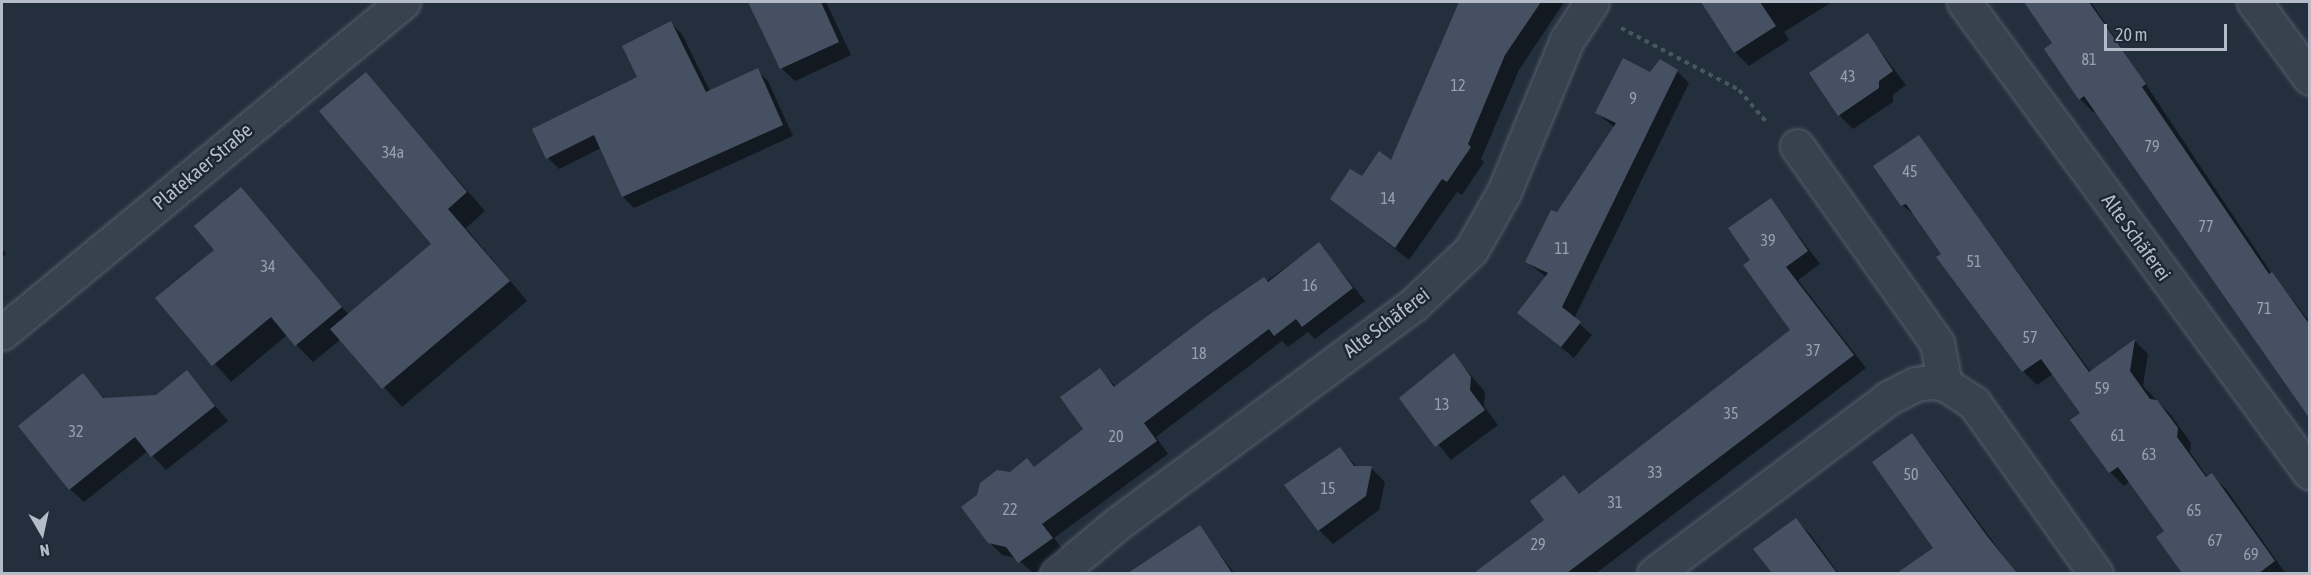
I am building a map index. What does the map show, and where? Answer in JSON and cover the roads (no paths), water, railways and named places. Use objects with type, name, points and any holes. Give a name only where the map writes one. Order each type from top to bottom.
[{"type":"street","name":"Platekaer Straße","points":[[2,333],[403,2]]},
{"type":"street","name":"Alte Schäferei","points":[[1964,2],[2310,473]]},
{"type":"street","points":[[2254,2],[2310,78]]},
{"type":"street","name":"Alte Schäferei","points":[[1073,569],[1117,524],[1413,305],[1471,250],[1504,192],[1567,40],[1590,3]]},
{"type":"street","points":[[1797,146],[1937,343],[1946,384]]},
{"type":"street","points":[[1654,573],[1888,398],[1916,384],[1946,384],[1964,394],[1986,418],[2096,573]]}]
